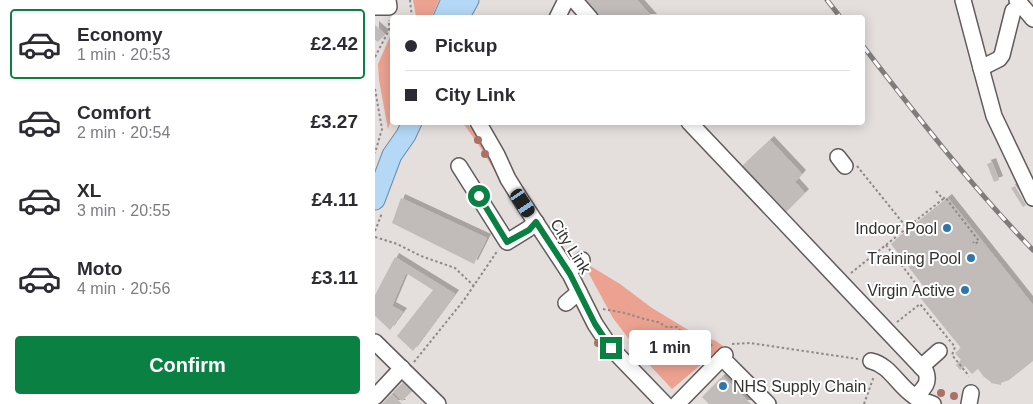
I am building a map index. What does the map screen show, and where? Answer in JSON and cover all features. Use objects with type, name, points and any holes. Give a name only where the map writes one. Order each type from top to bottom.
[{"type":"main road","points":[[444,15],[451,0]]},
{"type":"main road","points":[[461,15],[469,0]]},
{"type":"main road","points":[[375,200],[383,154],[391,142],[397,125]]},
{"type":"main road","points":[[383,154],[406,135],[411,125]]},
{"type":"street","points":[[963,0],[994,116],[1033,198]]},
{"type":"street","points":[[559,15],[571,1],[587,15]]},
{"type":"street","points":[[981,68],[999,59],[1002,55],[1013,11],[1019,2],[1033,19]]},
{"type":"street","name":"City Link","points":[[480,125],[508,179],[568,271],[595,324],[611,348],[617,364],[665,404]]},
{"type":"street","points":[[692,125],[926,372],[927,381],[925,387],[915,397]]},
{"type":"street","points":[[459,166],[507,242],[529,230],[536,222]]},
{"type":"street","points":[[568,271],[582,260]]},
{"type":"street","points":[[566,303],[579,292]]},
{"type":"street","points":[[375,342],[438,404]]},
{"type":"street","points":[[677,404],[722,351],[768,404]]},
{"type":"street","points":[[921,367],[939,351]]},
{"type":"street","points":[[879,364],[915,397],[933,404]]},
{"type":"street","points":[[375,397],[407,374]]},
{"type":"path","points":[[410,0],[412,15]]},
{"type":"path","points":[[375,57],[389,30],[384,5]]},
{"type":"path","points":[[375,89],[382,129],[383,154]]},
{"type":"path","points":[[846,163],[907,228]]},
{"type":"path","points":[[936,191],[943,199],[945,198],[947,203],[979,241],[975,244],[973,242]]},
{"type":"path","points":[[849,274],[943,199]]},
{"type":"path","points":[[375,237],[455,268],[474,286]]},
{"type":"path","points":[[407,374],[474,286],[497,250],[507,242]]},
{"type":"path","points":[[886,245],[920,289],[910,298]]},
{"type":"path","points":[[897,322],[920,304],[955,347],[952,356],[969,376]]},
{"type":"path","points":[[598,308],[659,322],[667,327],[677,327],[681,331],[706,341],[722,351],[750,343],[855,358]]},
{"type":"path","points":[[864,404],[879,364]]},
{"type":"shaded area","points":[[413,0],[439,0],[432,15],[416,15]]},
{"type":"shaded area","points":[[390,37],[390,123],[388,129],[379,80],[378,64]]},
{"type":"shaded area","points":[[464,125],[469,125],[482,142],[613,358],[611,359],[600,346],[591,332],[562,276]]},
{"type":"shaded area","points":[[582,261],[690,331],[716,341],[723,346],[672,389],[644,359],[613,318]]},
{"type":"building","points":[[582,0],[637,0],[650,15],[596,15]]},
{"type":"building","points":[[375,25],[385,34],[378,42],[375,40]]},
{"type":"building","points":[[770,140],[802,174],[795,182],[805,193],[785,213],[742,166]]},
{"type":"building","points":[[992,162],[999,180],[994,182],[987,164]]},
{"type":"building","points":[[1015,186],[1026,205],[1023,207],[1011,188]]},
{"type":"building","points":[[401,198],[487,238],[474,264],[392,223]]},
{"type":"building","name":"Virgin Active","points":[[948,198],[1033,305],[1033,361],[1009,380],[1001,383],[1001,385],[991,383],[978,369],[972,374],[965,366],[960,370],[956,365],[961,360],[955,353],[961,348],[917,294],[924,287],[891,244]]},
{"type":"building","points":[[395,257],[455,294],[413,351],[397,336],[433,290],[406,273],[392,306],[403,312],[390,330],[375,316],[375,295]]},
{"type":"building","name":"NHS Supply Chain","points":[[723,376],[751,404],[709,404],[702,397]]},
{"type":"building","points":[[404,382],[412,391],[402,401],[393,392]]},
{"type":"building","points":[[392,394],[402,404],[382,404]]},
{"type":"railway","points":[[827,0],[839,15]]},
{"type":"railway","points":[[865,49],[966,176],[1033,250]]},
{"type":"place","name":"Indoor Pool","points":[[947,228]]},
{"type":"place","name":"Training Pool","points":[[971,258]]},
{"type":"place","name":"Virgin Active","points":[[965,290]]},
{"type":"place","name":"NHS Supply Chain","points":[[723,386]]},
{"type":"route","points":[[479,196],[507,242],[529,230],[536,222],[570,274],[595,324],[611,348]]}]
